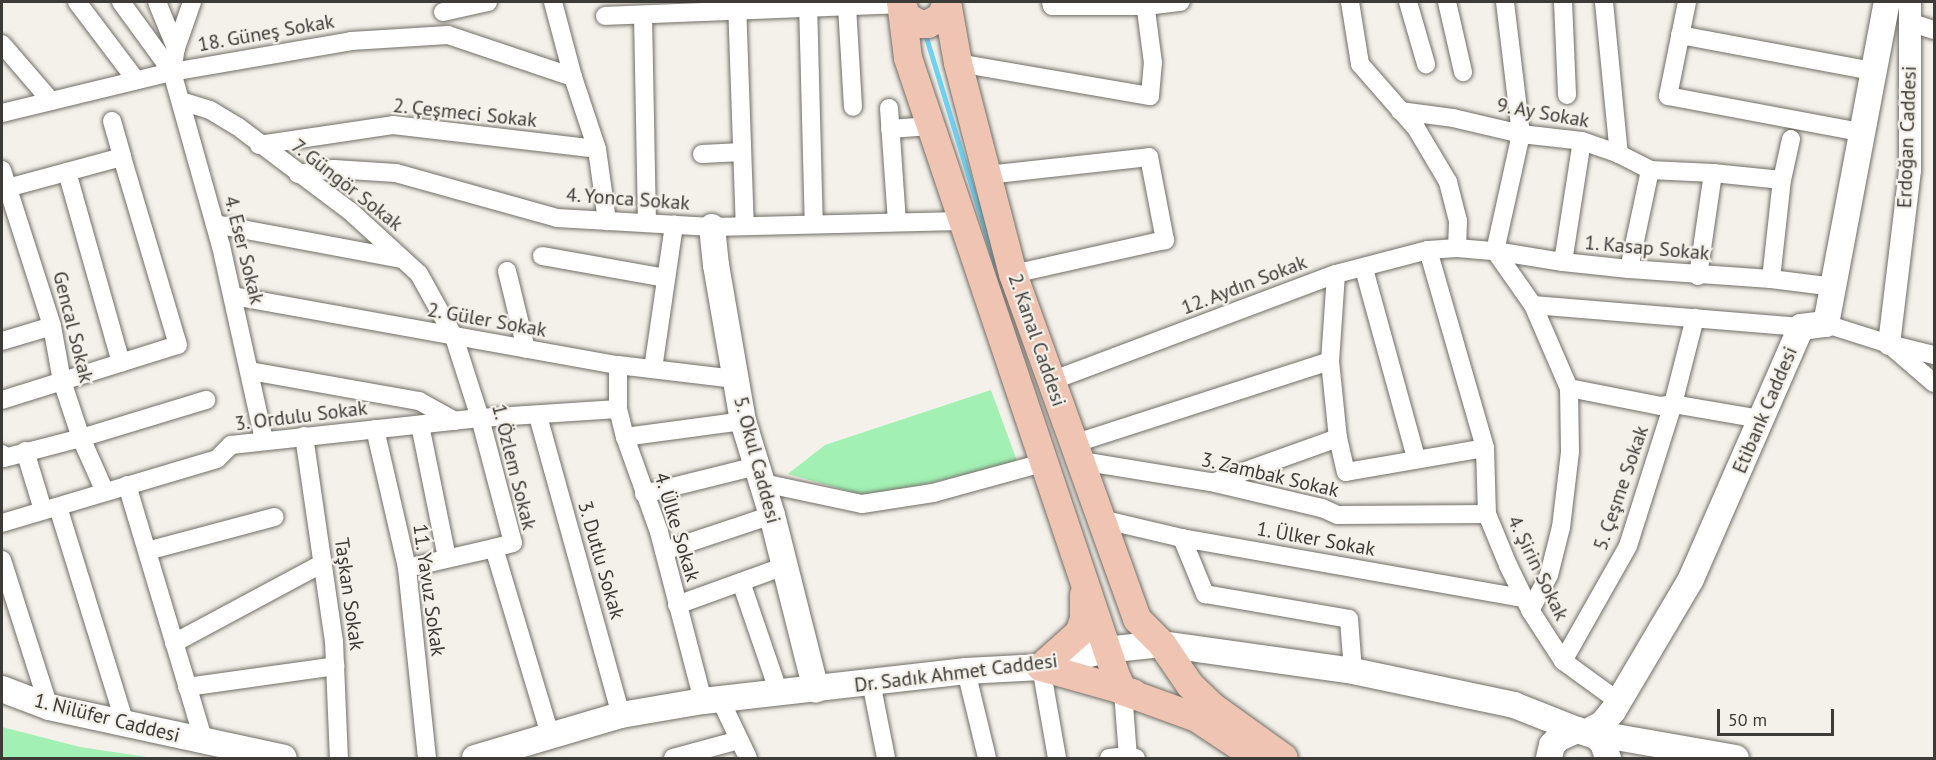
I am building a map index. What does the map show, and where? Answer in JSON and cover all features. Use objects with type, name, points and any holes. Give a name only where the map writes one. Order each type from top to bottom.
[{"type":"main road","points":[[901,2],[907,17],[920,24],[927,24],[941,17],[947,2]]},
{"type":"main road","name":"2. Kanal Caddesi","points":[[901,2],[908,58],[1083,578],[1105,650],[1123,691]]},
{"type":"main road","name":"2. Kanal Caddesi","points":[[947,2],[958,63],[1013,274],[1137,619],[1167,652],[1190,685],[1214,707],[1284,759]]},
{"type":"main road","name":"Etibank Caddesi","points":[[1548,754],[1559,738],[1602,724],[1618,702],[1691,579],[1760,419],[1834,286],[1886,2]]},
{"type":"main road","name":"5. Okul Caddesi","points":[[712,227],[716,265],[742,421],[772,514],[816,690]]},
{"type":"main road","points":[[1041,667],[1078,633],[1083,619],[1083,578]]},
{"type":"main road","name":"Dr. Sadık Ahmet Caddesi","points":[[475,759],[511,753],[549,735],[621,715],[711,700],[816,690],[966,671],[1041,667],[1105,650],[1167,652],[1353,671],[1514,705],[1582,731],[1736,759]]},
{"type":"main road","points":[[1123,691],[1155,696],[1166,687],[1173,674],[1167,652]]},
{"type":"main road","points":[[1041,667],[1123,691],[1197,718],[1257,759]]},
{"type":"main road","name":"1. Nilüfer Caddesi","points":[[2,689],[49,707],[284,759]]},
{"type":"main road","points":[[1582,731],[1603,743],[1608,759]]},
{"type":"street","points":[[77,2],[136,80]]},
{"type":"street","points":[[120,2],[172,72]]},
{"type":"street","points":[[157,2],[176,48]]},
{"type":"street","points":[[172,72],[176,48],[192,2]]},
{"type":"street","points":[[448,35],[441,7],[488,2]]},
{"type":"street","points":[[553,2],[573,77],[597,149],[607,221]]},
{"type":"street","points":[[605,16],[655,10],[737,6],[846,6],[901,2]]},
{"type":"street","points":[[1051,2],[1052,6],[1180,2]]},
{"type":"street","points":[[1350,2],[1360,64],[1416,128],[1448,182],[1458,221],[1457,248]]},
{"type":"street","points":[[1407,2],[1426,64]]},
{"type":"street","points":[[1447,2],[1463,72]]},
{"type":"street","points":[[1505,2],[1521,134],[1495,251],[1533,304],[1569,388],[1570,452],[1561,528],[1549,575],[1527,604]]},
{"type":"street","points":[[1563,2],[1566,95]]},
{"type":"street","points":[[1604,2],[1619,154]]},
{"type":"street","points":[[1687,2],[1668,96],[1862,132]]},
{"type":"street","points":[[1886,2],[1909,12],[1935,30]]},
{"type":"street","points":[[958,63],[1150,96],[1153,63],[1145,4]]},
{"type":"street","points":[[808,5],[814,224]]},
{"type":"street","points":[[737,6],[745,226]]},
{"type":"street","points":[[846,6],[853,107]]},
{"type":"street","points":[[647,223],[655,10]]},
{"type":"street","name":"Erdoğan Caddesi","points":[[1889,344],[1910,170],[1909,12]]},
{"type":"street","name":"18. Güneş Sokak","points":[[2,113],[172,72],[351,41],[448,35],[573,77]]},
{"type":"street","points":[[1680,35],[1872,70]]},
{"type":"street","points":[[2,44],[51,101]]},
{"type":"street","name":"4. Eser Sokak","points":[[172,72],[233,296],[264,441]]},
{"type":"street","name":"7. Güngör Sokak","points":[[181,102],[210,110],[237,126],[259,145],[350,211],[419,274],[454,337]]},
{"type":"street","points":[[889,108],[897,222]]},
{"type":"street","name":"9. Ay Sokak","points":[[1400,111],[1453,118],[1521,134],[1582,141],[1619,154],[1650,170],[1782,180]]},
{"type":"street","points":[[2,400],[178,345],[112,122]]},
{"type":"street","name":"2. Çeşmeci Sokak","points":[[259,145],[393,125],[597,149]]},
{"type":"street","points":[[890,129],[930,126]]},
{"type":"street","points":[[1771,279],[1782,180],[1791,139]]},
{"type":"street","points":[[1563,262],[1582,141]]},
{"type":"street","points":[[702,154],[742,152]]},
{"type":"street","points":[[987,175],[1149,157],[1165,240],[1013,274]]},
{"type":"street","points":[[7,188],[123,158]]},
{"type":"street","name":"4. Yonca Sokak","points":[[298,174],[334,169],[396,173],[557,218],[712,227],[962,221]]},
{"type":"street","name":"Gencal Sokak","points":[[2,170],[52,326],[62,381],[81,438],[105,492]]},
{"type":"street","points":[[1629,269],[1650,170]]},
{"type":"street","points":[[67,172],[121,363]]},
{"type":"street","points":[[1698,276],[1713,173]]},
{"type":"street","points":[[215,224],[402,259]]},
{"type":"street","points":[[652,369],[674,225]]},
{"type":"street","name":"12. Aydın Sokak","points":[[1051,381],[1336,274],[1364,269],[1428,250],[1457,248]]},
{"type":"street","name":"1. Kasap Sokak","points":[[1457,248],[1698,276],[1771,279],[1834,286]]},
{"type":"street","name":"4. Şirin Sokak","points":[[1428,250],[1485,448],[1487,514],[1527,604],[1563,662],[1618,702]]},
{"type":"street","points":[[542,256],[666,278]]},
{"type":"street","points":[[1364,269],[1416,458]]},
{"type":"street","points":[[507,271],[526,349]]},
{"type":"street","points":[[1336,274],[1329,361],[1338,438],[1346,472],[1416,458],[1485,448]]},
{"type":"street","name":"2. Güler Sokak","points":[[233,296],[618,365],[735,379]]},
{"type":"street","points":[[1533,304],[1813,326],[1935,355]]},
{"type":"street","name":"5. Çeşme Sokak","points":[[1563,662],[1628,546],[1673,404],[1695,318]]},
{"type":"street","points":[[2,341],[52,326]]},
{"type":"street","name":"1. Özlem Sokak","points":[[454,337],[480,418],[513,543],[494,548],[549,735]]},
{"type":"street","points":[[1889,344],[1935,383]]},
{"type":"street","points":[[1077,453],[1329,361]]},
{"type":"street","name":"4. Ülke Sokak","points":[[618,365],[618,409],[625,437],[664,551],[678,605],[711,700],[740,740],[748,759]]},
{"type":"street","points":[[250,371],[419,401],[455,421]]},
{"type":"street","points":[[1569,388],[1661,406],[1673,404],[1760,419]]},
{"type":"street","points":[[3,456],[81,438],[206,400]]},
{"type":"street","name":"3. Ordulu Sokak","points":[[2,523],[217,459],[231,445],[480,418],[618,409]]},
{"type":"street","name":"3. Dutlu Sokak","points":[[538,416],[621,715]]},
{"type":"street","points":[[625,437],[742,421]]},
{"type":"street","points":[[420,425],[447,558]]},
{"type":"street","name":"11. Yavuz Sokak","points":[[375,429],[407,568],[427,759]]},
{"type":"street","name":"Taşkan Sokak","points":[[304,436],[336,666],[339,759]]},
{"type":"street","points":[[1215,483],[1338,438]]},
{"type":"street","points":[[25,451],[50,508],[125,724]]},
{"type":"street","name":"3. Zambak Sokak","points":[[1077,453],[1322,508],[1338,515],[1487,514]]},
{"type":"street","points":[[644,494],[760,474],[862,504],[933,493],[1043,463]]},
{"type":"street","points":[[127,485],[204,741]]},
{"type":"street","points":[[664,551],[772,514]]},
{"type":"street","points":[[147,551],[275,517]]},
{"type":"street","name":"1. Ülker Sokak","points":[[1101,519],[1182,538],[1527,604]]},
{"type":"street","points":[[1182,538],[1205,594],[1349,619],[1353,671]]},
{"type":"street","points":[[407,568],[494,548]]},
{"type":"street","points":[[2,560],[49,707]]},
{"type":"street","points":[[174,643],[323,563]]},
{"type":"street","points":[[678,605],[785,566]]},
{"type":"street","points":[[741,582],[779,693]]},
{"type":"street","points":[[188,687],[336,666]]},
{"type":"street","points":[[1041,667],[1058,759]]},
{"type":"street","points":[[966,671],[987,759]]},
{"type":"street","points":[[871,682],[886,759]]},
{"type":"street","points":[[1109,759],[1130,758],[1123,691]]},
{"type":"street","points":[[1197,718],[1216,741],[1241,759]]},
{"type":"street","points":[[673,759],[740,740]]},
{"type":"green space","points":[[991,390],[1017,461],[931,483],[863,495],[788,474],[825,445]]},
{"type":"green space","points":[[2,727],[80,747],[153,758],[2,758]]},
{"type":"waterway","points":[[927,39],[996,265]]}]
